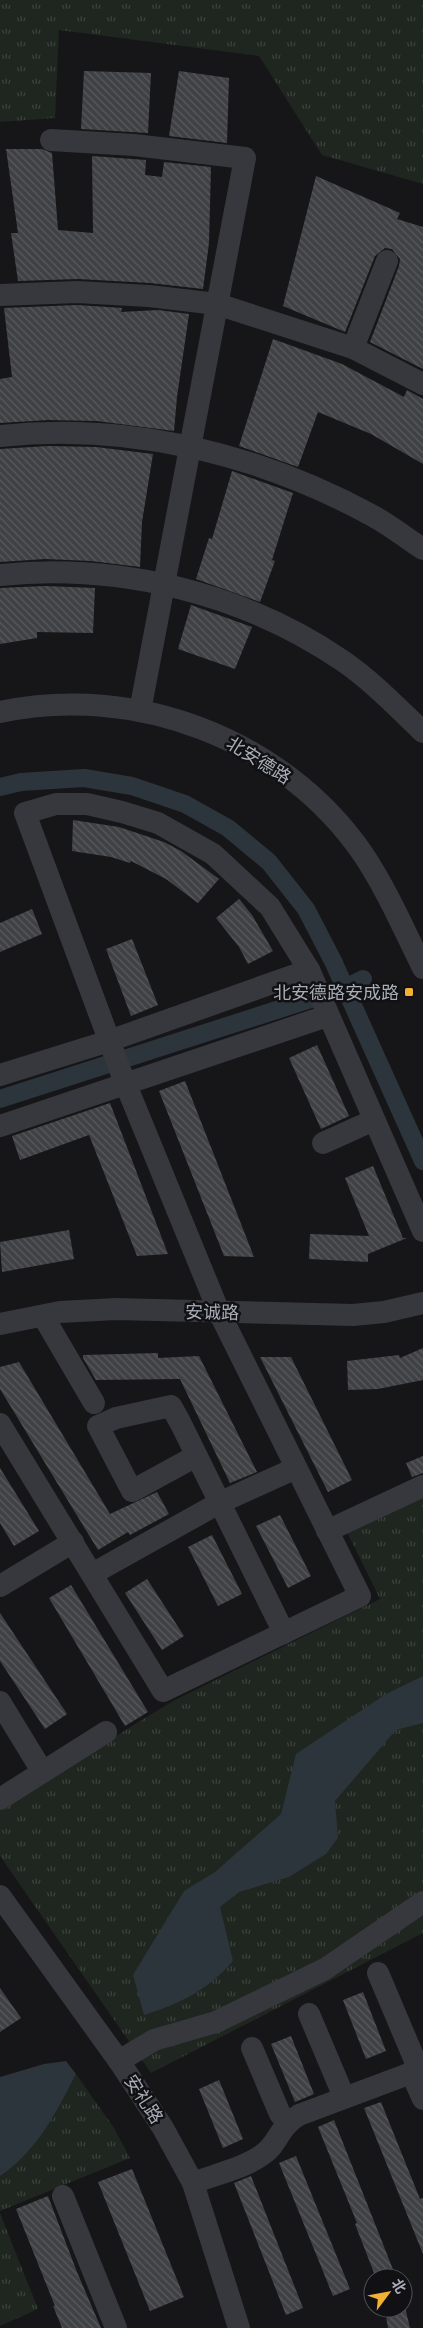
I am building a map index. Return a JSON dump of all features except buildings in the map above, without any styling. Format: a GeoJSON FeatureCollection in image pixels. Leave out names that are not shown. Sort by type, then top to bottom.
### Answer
{"type":"FeatureCollection","features":[{"type":"Feature","properties":{"kind":"street"},"geometry":{"type":"LineString","coordinates":[[51,140],[144,146],[245,158],[140,711]]}},
{"type":"Feature","properties":{"kind":"street"},"geometry":{"type":"LineString","coordinates":[[353,348],[387,261]]}},
{"type":"Feature","properties":{"kind":"street"},"geometry":{"type":"LineString","coordinates":[[0,295],[77,292],[149,296],[217,304],[353,348],[423,384]]}},
{"type":"Feature","properties":{"kind":"street"},"geometry":{"type":"LineString","coordinates":[[0,436],[81,432],[144,438],[190,447],[240,460],[305,483],[373,516],[423,549]]}},
{"type":"Feature","properties":{"kind":"street"},"geometry":{"type":"LineString","coordinates":[[0,575],[38,571],[83,572],[164,584],[245,610],[301,635],[345,662],[423,732]]}},
{"type":"Feature","properties":{"kind":"street","name":"北安德路"},"geometry":{"type":"LineString","coordinates":[[0,712],[55,704],[98,705],[140,711],[178,720],[213,732],[268,762],[302,787],[335,820],[363,854],[388,897],[423,968]]}},
{"type":"Feature","properties":{"kind":"street"},"geometry":{"type":"LineString","coordinates":[[0,1424],[163,1691],[360,1596],[219,1312],[124,1080],[25,814],[56,804],[86,804],[158,823],[213,854],[270,907],[311,976],[423,1231]]}},
{"type":"Feature","properties":{"kind":"street"},"geometry":{"type":"LineString","coordinates":[[0,1075],[111,1044],[311,976]]}},
{"type":"Feature","properties":{"kind":"street"},"geometry":{"type":"LineString","coordinates":[[0,1126],[124,1080],[325,1011]]}},
{"type":"Feature","properties":{"kind":"street"},"geometry":{"type":"LineString","coordinates":[[323,1143],[374,1120]]}},
{"type":"Feature","properties":{"kind":"street","name":"安诚路"},"geometry":{"type":"LineString","coordinates":[[0,1324],[60,1312],[116,1309],[353,1315],[384,1312],[423,1303]]}},
{"type":"Feature","properties":{"kind":"street"},"geometry":{"type":"LineString","coordinates":[[43,1316],[94,1403]]}},
{"type":"Feature","properties":{"kind":"street"},"geometry":{"type":"LineString","coordinates":[[196,1456],[284,1633]]}},
{"type":"Feature","properties":{"kind":"street"},"geometry":{"type":"LineString","coordinates":[[92,1574],[219,1503],[296,1468]]}},
{"type":"Feature","properties":{"kind":"street"},"geometry":{"type":"LineString","coordinates":[[327,1531],[423,1486]]}},
{"type":"Feature","properties":{"kind":"street"},"geometry":{"type":"LineString","coordinates":[[0,1586],[73,1542]]}},
{"type":"Feature","properties":{"kind":"street"},"geometry":{"type":"LineString","coordinates":[[0,1702],[42,1771]]}},
{"type":"Feature","properties":{"kind":"street"},"geometry":{"type":"LineString","coordinates":[[0,1799],[106,1732]]}},
{"type":"Feature","properties":{"kind":"street","name":"安礼路"},"geometry":{"type":"LineString","coordinates":[[0,1896],[119,2061],[163,2128],[193,2183],[236,2327]]}},
{"type":"Feature","properties":{"kind":"street"},"geometry":{"type":"LineString","coordinates":[[119,2061],[154,2040],[216,2022],[317,1973],[366,1942],[423,1902]]}},
{"type":"Feature","properties":{"kind":"street"},"geometry":{"type":"LineString","coordinates":[[378,1973],[418,2071],[423,2099]]}},
{"type":"Feature","properties":{"kind":"street"},"geometry":{"type":"LineString","coordinates":[[309,2014],[344,2097]]}},
{"type":"Feature","properties":{"kind":"street"},"geometry":{"type":"LineString","coordinates":[[252,2048],[280,2114],[287,2122]]}},
{"type":"Feature","properties":{"kind":"street"},"geometry":{"type":"LineString","coordinates":[[193,2183],[264,2155],[287,2122],[344,2097],[418,2071]]}},
{"type":"Feature","properties":{"kind":"street"},"geometry":{"type":"LineString","coordinates":[[63,2196],[116,2328]]}},
{"type":"Feature","properties":{"kind":"green space"},"geometry":{"type":"Polygon","coordinates":[[[0,0],[423,0],[423,184],[322,155],[259,56],[59,30],[55,118],[0,122],[0,0]]]}},
{"type":"Feature","properties":{"kind":"green space"},"geometry":{"type":"Polygon","coordinates":[[[423,1497],[423,1933],[151,2073],[0,1856],[0,1807],[173,1701],[380,1599],[347,1532],[423,1497]]]}},
{"type":"Feature","properties":{"kind":"green space"},"geometry":{"type":"Polygon","coordinates":[[[76,2074],[114,2128],[130,2158],[0,2211],[0,2176],[53,2117],[76,2074]]]}},
{"type":"Feature","properties":{"kind":"green space"},"geometry":{"type":"Polygon","coordinates":[[[0,2213],[38,2309],[0,2326],[0,2213]]]}},
{"type":"Feature","properties":{"kind":"shaded area"},"geometry":{"type":"Polygon","coordinates":[[[423,1676],[423,1723],[396,1730],[335,1801],[338,1838],[326,1854],[289,1877],[239,1892],[220,1907],[233,1961],[213,1980],[193,1995],[144,2015],[133,1975],[184,1891],[215,1872],[281,1814],[296,1754],[386,1694],[423,1676]]]}},
{"type":"Feature","properties":{"kind":"shaded area"},"geometry":{"type":"Polygon","coordinates":[[[66,2061],[76,2074],[53,2117],[25,2155],[0,2176],[0,2077],[44,2064],[66,2061]]]}},
{"type":"Feature","properties":{"kind":"waterway"},"geometry":{"type":"LineString","coordinates":[[0,787],[21,782],[84,778],[132,786],[185,804],[228,828],[269,862],[306,909],[333,961],[423,1161]]}},
{"type":"Feature","properties":{"kind":"waterway"},"geometry":{"type":"LineString","coordinates":[[0,1099],[345,988],[363,979]]}},
{"type":"Feature","properties":{"kind":"place","name":"北安德路安成路"},"geometry":{"type":"Point","coordinates":[409,992]}}]}
